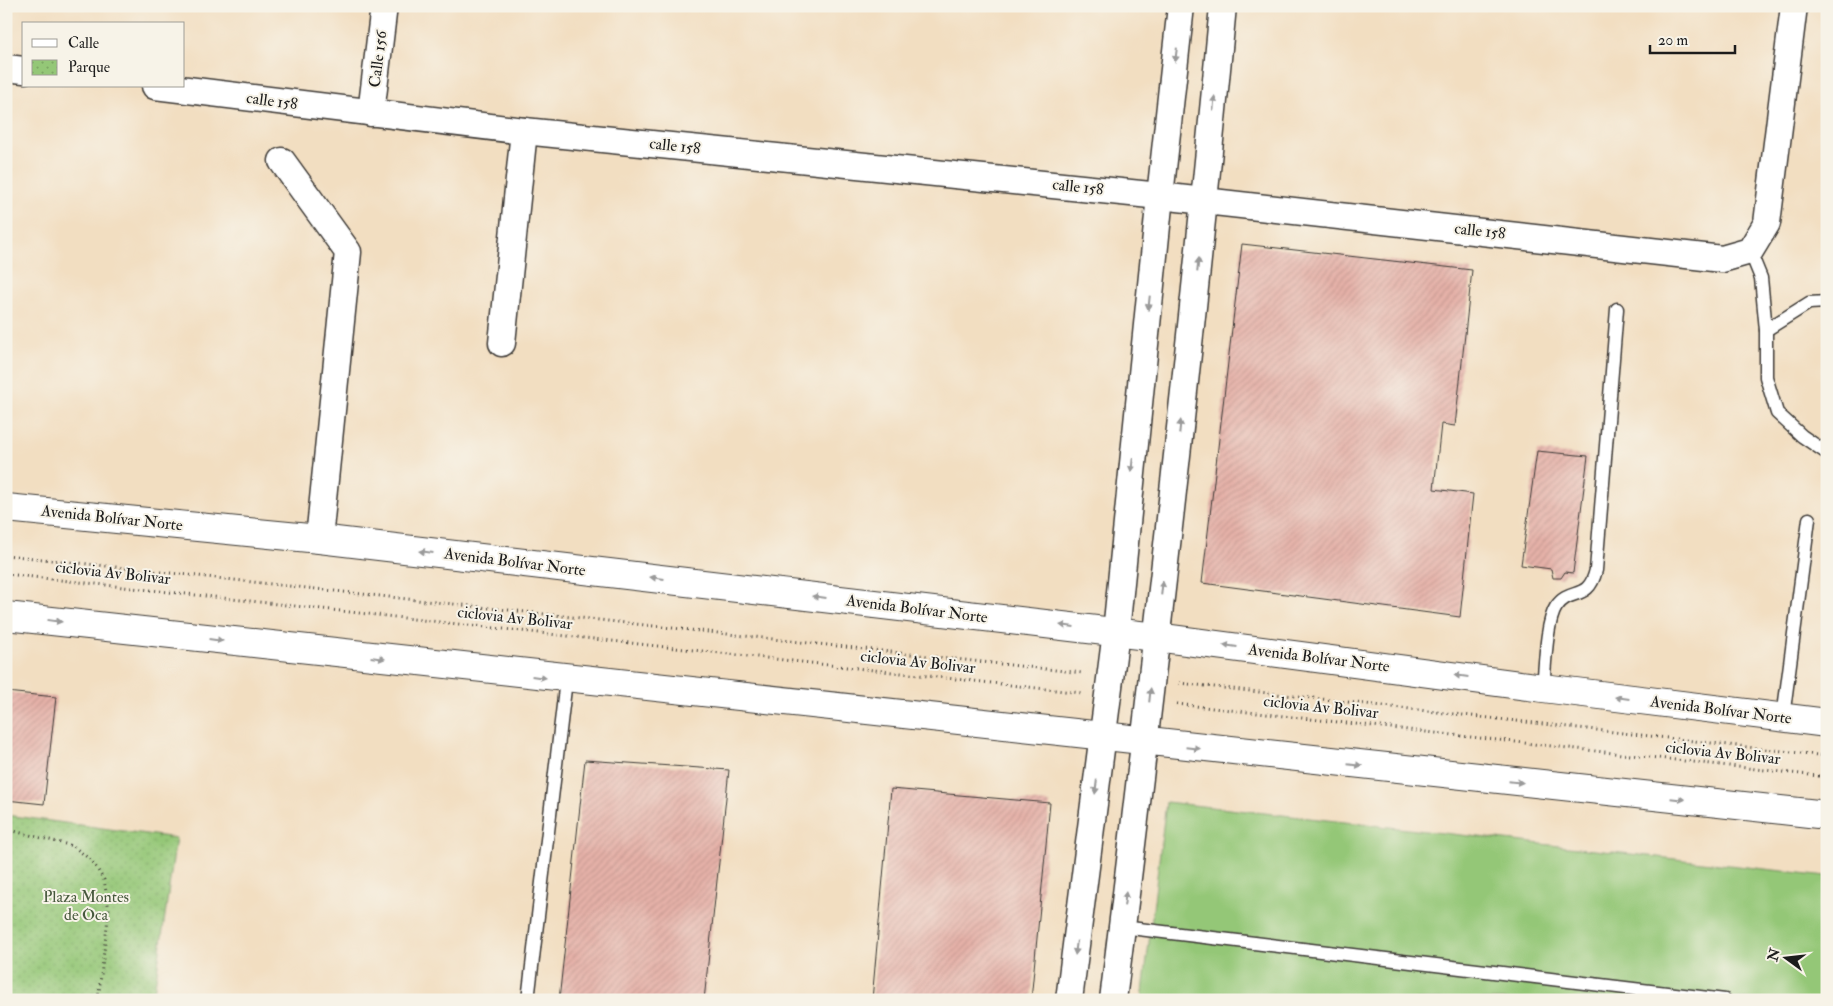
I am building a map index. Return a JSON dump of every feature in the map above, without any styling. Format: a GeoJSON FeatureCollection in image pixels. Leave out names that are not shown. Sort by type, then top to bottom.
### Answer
{"type":"FeatureCollection","features":[{"type":"Feature","properties":{"kind":"main road","name":"Avenida Bolívar Norte"},"geometry":{"type":"LineString","coordinates":[[6,508],[319,539],[1156,636],[1543,688],[1827,723]]}},
{"type":"Feature","properties":{"kind":"main road"},"geometry":{"type":"LineString","coordinates":[[6,616],[566,680],[1827,815]]}},
{"type":"Feature","properties":{"kind":"street","name":"Calle 156"},"geometry":{"type":"LineString","coordinates":[[371,112],[384,6]]}},
{"type":"Feature","properties":{"kind":"street"},"geometry":{"type":"LineString","coordinates":[[1069,1000],[1116,632],[1181,6]]}},
{"type":"Feature","properties":{"kind":"street"},"geometry":{"type":"LineString","coordinates":[[1113,1000],[1145,743],[1205,200],[1223,6]]}},
{"type":"Feature","properties":{"kind":"street"},"geometry":{"type":"LineString","coordinates":[[1750,252],[1767,223],[1794,6]]}},
{"type":"Feature","properties":{"kind":"street"},"geometry":{"type":"LineString","coordinates":[[6,68],[22,70]]}},
{"type":"Feature","properties":{"kind":"street","name":"calle 158"},"geometry":{"type":"LineString","coordinates":[[172,88],[524,131],[1205,200],[1722,258],[1750,252]]}},
{"type":"Feature","properties":{"kind":"street"},"geometry":{"type":"LineString","coordinates":[[502,343],[524,131]]}},
{"type":"Feature","properties":{"kind":"street"},"geometry":{"type":"LineString","coordinates":[[282,161],[348,252],[319,539]]}},
{"type":"Feature","properties":{"kind":"lane"},"geometry":{"type":"LineString","coordinates":[[1750,252],[1760,278],[1766,330],[1766,377],[1777,413],[1802,436],[1827,453]]}},
{"type":"Feature","properties":{"kind":"lane"},"geometry":{"type":"LineString","coordinates":[[1766,330],[1810,303],[1827,302]]}},
{"type":"Feature","properties":{"kind":"lane"},"geometry":{"type":"LineString","coordinates":[[1543,688],[1551,618],[1556,607],[1564,598],[1587,590],[1593,582],[1596,570],[1617,309]]}},
{"type":"Feature","properties":{"kind":"lane"},"geometry":{"type":"LineString","coordinates":[[1783,717],[1809,520]]}},
{"type":"Feature","properties":{"kind":"lane"},"geometry":{"type":"LineString","coordinates":[[528,1000],[566,680]]}},
{"type":"Feature","properties":{"kind":"lane"},"geometry":{"type":"LineString","coordinates":[[1122,927],[1724,1000]]}},
{"type":"Feature","properties":{"kind":"path","name":"ciclovia Av Bolivar"},"geometry":{"type":"LineString","coordinates":[[6,555],[1085,673]]}},
{"type":"Feature","properties":{"kind":"path","name":"ciclovia Av Bolivar"},"geometry":{"type":"LineString","coordinates":[[6,574],[1091,694]]}},
{"type":"Feature","properties":{"kind":"path","name":"ciclovia Av Bolivar"},"geometry":{"type":"LineString","coordinates":[[1174,683],[1827,756]]}},
{"type":"Feature","properties":{"kind":"path","name":"ciclovia Av Bolivar"},"geometry":{"type":"LineString","coordinates":[[1169,703],[1827,777]]}},
{"type":"Feature","properties":{"kind":"path"},"geometry":{"type":"LineString","coordinates":[[6,829],[73,846],[92,861],[104,880],[109,910],[98,1000]]}},
{"type":"Feature","properties":{"kind":"green space"},"geometry":{"type":"Polygon","coordinates":[[[1166,802],[1827,876],[1827,1000],[1142,1000],[1166,802]]]}},
{"type":"Feature","properties":{"kind":"green space","name":"Plaza Montes de Oca"},"geometry":{"type":"Polygon","coordinates":[[[6,815],[176,838],[153,1000],[6,1000],[6,815]]]}},
{"type":"Feature","properties":{"kind":"building"},"geometry":{"type":"Polygon","coordinates":[[[1242,244],[1472,270],[1455,426],[1441,424],[1434,489],[1473,494],[1460,617],[1202,583],[1242,244]]]}},
{"type":"Feature","properties":{"kind":"building"},"geometry":{"type":"Polygon","coordinates":[[[1537,451],[1588,456],[1573,573],[1565,572],[1561,578],[1553,578],[1551,569],[1521,565],[1537,451]]]}},
{"type":"Feature","properties":{"kind":"building"},"geometry":{"type":"Polygon","coordinates":[[[6,692],[56,697],[44,804],[6,800],[6,692]]]}},
{"type":"Feature","properties":{"kind":"building"},"geometry":{"type":"Polygon","coordinates":[[[585,760],[729,770],[704,1000],[559,1000],[585,760]]]}},
{"type":"Feature","properties":{"kind":"building"},"geometry":{"type":"Polygon","coordinates":[[[891,789],[1050,803],[1031,1000],[872,1000],[891,789]]]}}]}
